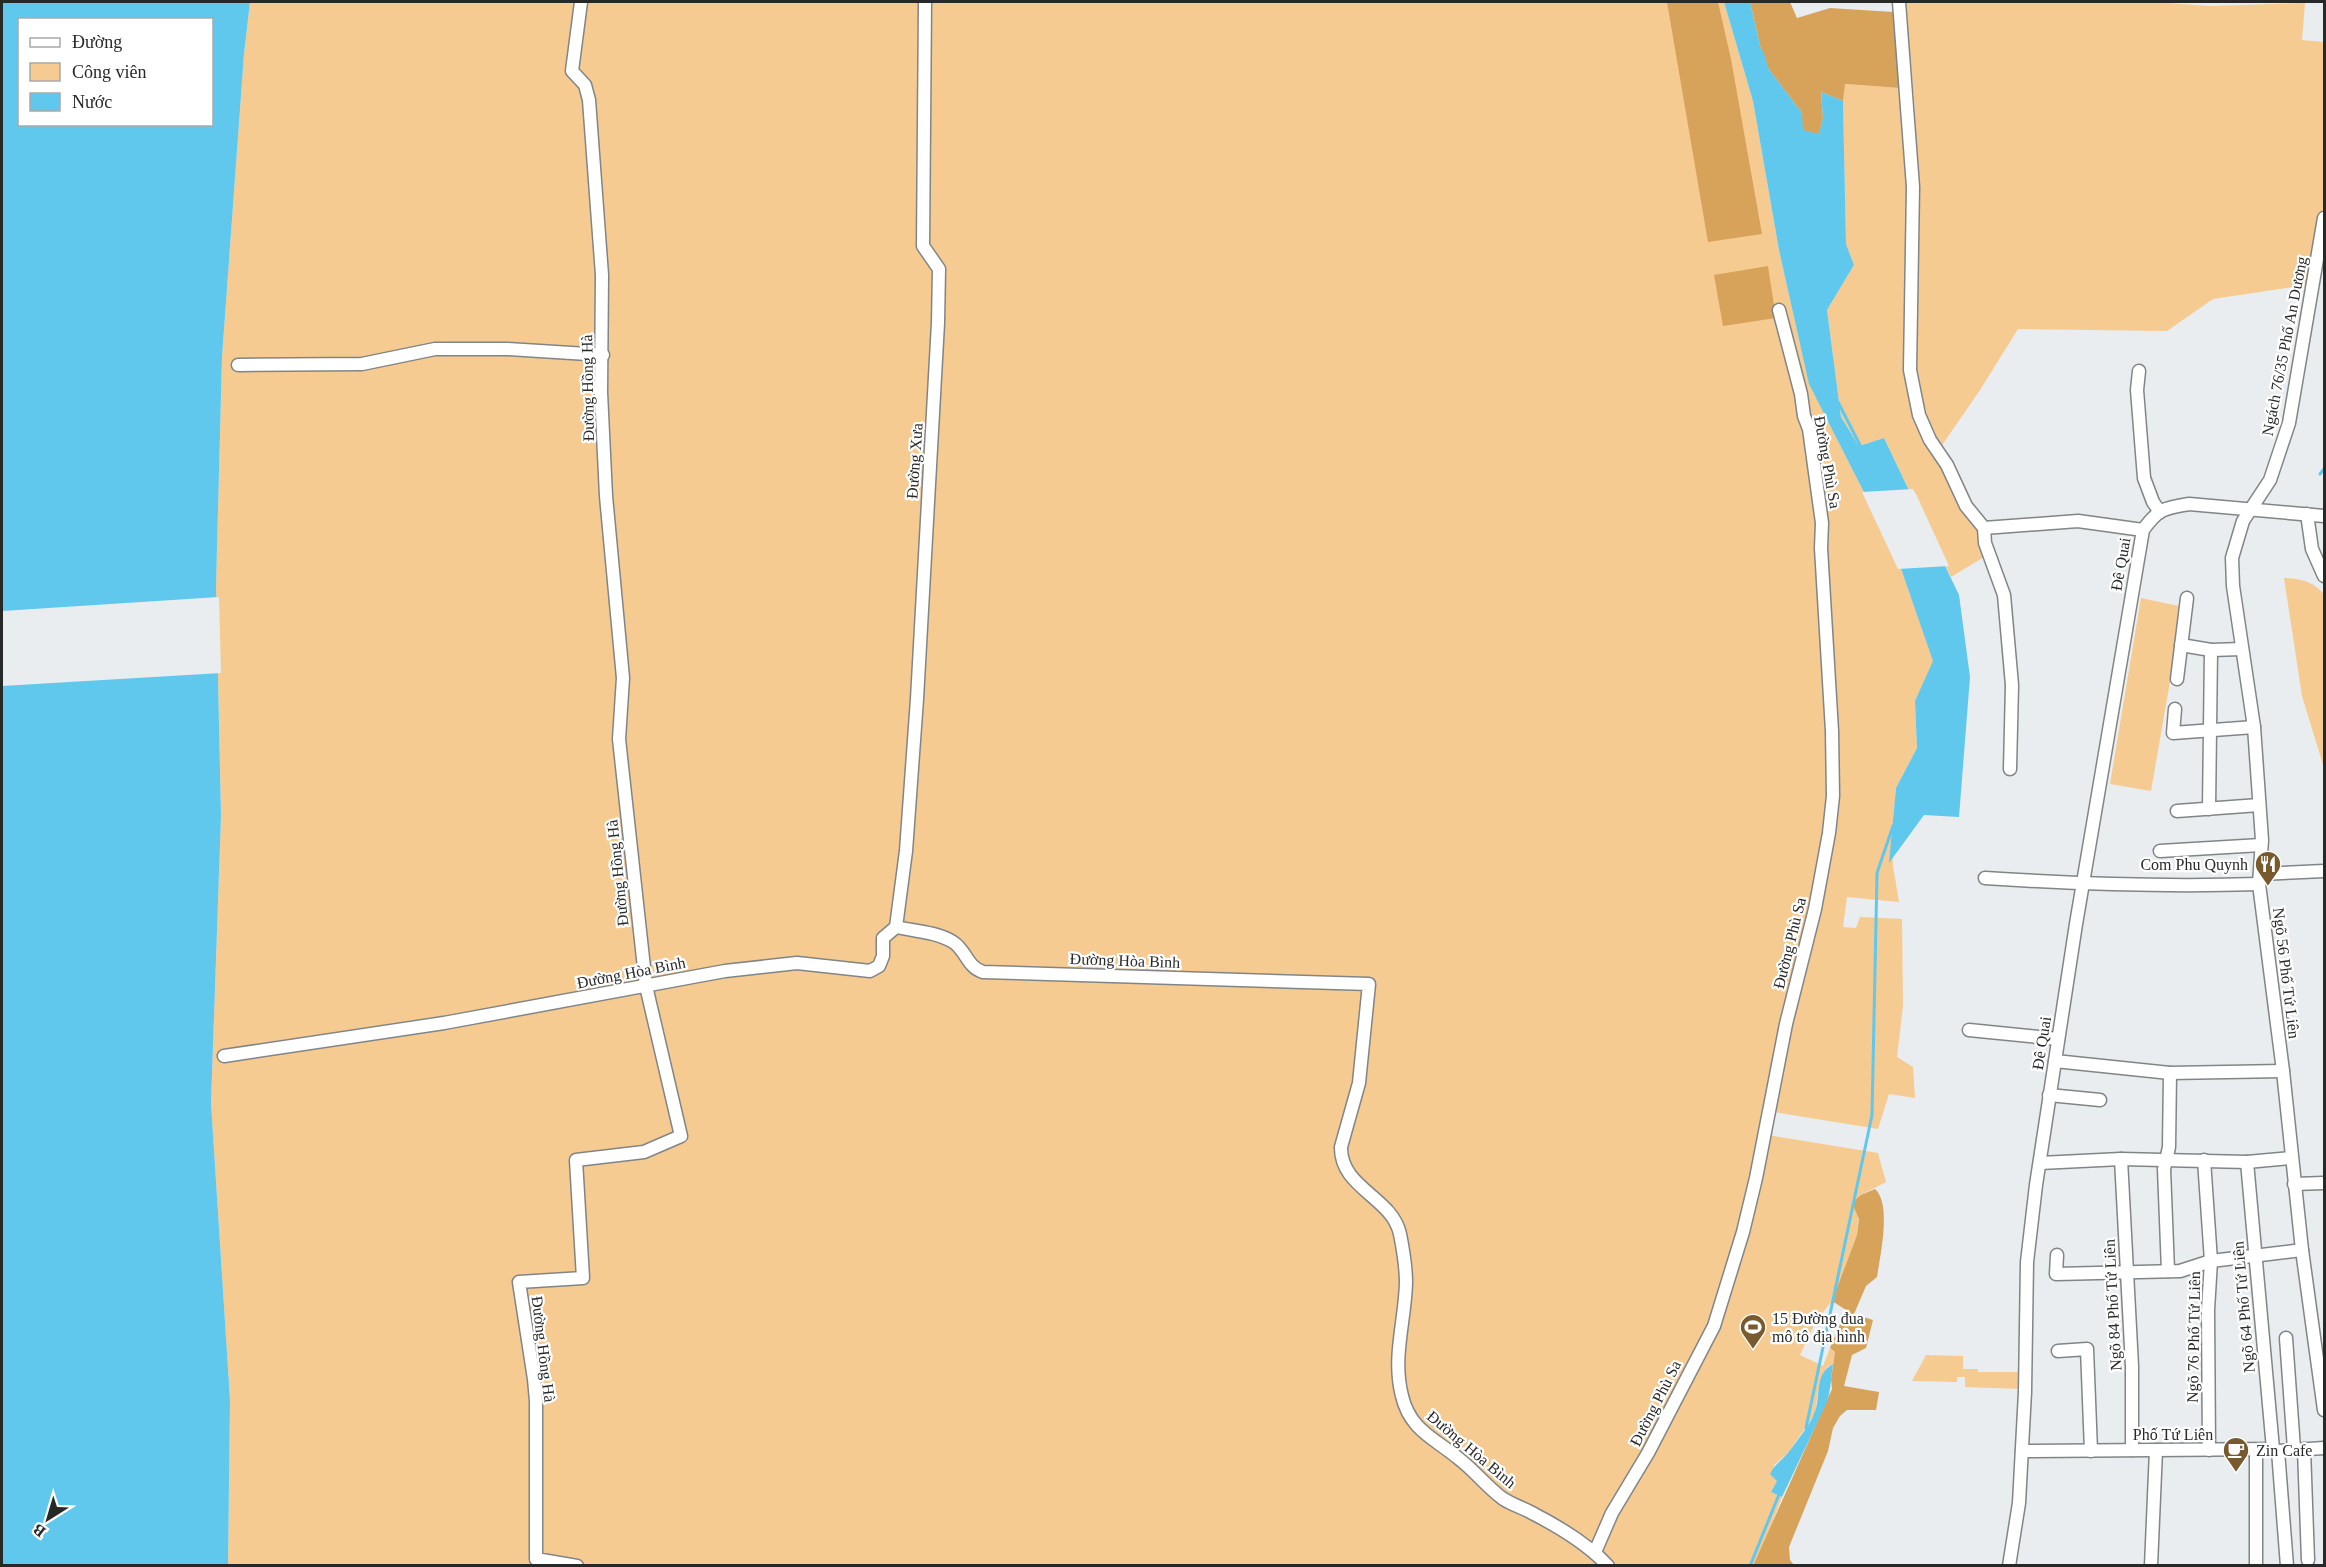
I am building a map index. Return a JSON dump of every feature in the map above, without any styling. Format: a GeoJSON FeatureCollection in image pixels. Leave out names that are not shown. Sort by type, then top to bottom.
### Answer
{"type":"FeatureCollection","features":[{"type":"Feature","properties":{"kind":"street","name":"Đường Hồng Hà"},"geometry":{"type":"LineString","coordinates":[[577,1566],[536,1558],[536,1401],[519,1282],[583,1278],[576,1160],[644,1152],[681,1136],[646,986],[619,739],[624,695],[606,496],[602,392],[602,275],[589,100],[585,85],[572,71],[581,2]]}},
{"type":"Feature","properties":{"kind":"street","name":"Đường Xưa"},"geometry":{"type":"LineString","coordinates":[[896,927],[906,851],[917,699],[939,302],[939,269],[923,246],[925,2]]}},
{"type":"Feature","properties":{"kind":"street"},"geometry":{"type":"LineString","coordinates":[[1899,2],[1913,187],[1910,370],[1919,415],[1930,440],[1947,465],[1966,506],[1984,528],[1985,543],[2004,595],[2012,685],[2010,770]]}},
{"type":"Feature","properties":{"kind":"street","name":"Ngách 76/35 Phố An Dương"},"geometry":{"type":"LineString","coordinates":[[2251,509],[2270,480],[2289,423],[2325,218]]}},
{"type":"Feature","properties":{"kind":"street","name":"Đường Phù Sa"},"geometry":{"type":"LineString","coordinates":[[1595,1551],[1612,1514],[1648,1453],[1714,1326],[1743,1232],[1756,1178],[1778,1058],[1815,909],[1829,833],[1833,796],[1821,548],[1822,523],[1809,429],[1779,310]]}},
{"type":"Feature","properties":{"kind":"street"},"geometry":{"type":"LineString","coordinates":[[238,364],[362,364],[435,349],[507,349],[603,355]]}},
{"type":"Feature","properties":{"kind":"street"},"geometry":{"type":"LineString","coordinates":[[2139,370],[2137,390],[2144,478],[2153,502],[2160,512]]}},
{"type":"Feature","properties":{"kind":"street"},"geometry":{"type":"LineString","coordinates":[[1984,528],[2078,521],[2143,530],[2154,514],[2170,507],[2189,504],[2325,516]]}},
{"type":"Feature","properties":{"kind":"street","name":"Ngõ 56 Phố Tứ Liên"},"geometry":{"type":"LineString","coordinates":[[2251,509],[2243,521],[2232,558],[2233,586],[2254,727],[2261,845],[2259,879],[2302,1250],[2325,1410]]}},
{"type":"Feature","properties":{"kind":"street"},"geometry":{"type":"LineString","coordinates":[[2307,514],[2312,549],[2325,576]]}},
{"type":"Feature","properties":{"kind":"street","name":"Đê Quai"},"geometry":{"type":"LineString","coordinates":[[2009,1566],[2019,1503],[2027,1262],[2036,1185],[2083,884],[2143,530]]}},
{"type":"Feature","properties":{"kind":"street"},"geometry":{"type":"LineString","coordinates":[[2177,679],[2187,598]]}},
{"type":"Feature","properties":{"kind":"street"},"geometry":{"type":"LineString","coordinates":[[2181,645],[2211,650],[2242,649]]}},
{"type":"Feature","properties":{"kind":"street"},"geometry":{"type":"LineString","coordinates":[[2209,809],[2211,650]]}},
{"type":"Feature","properties":{"kind":"street"},"geometry":{"type":"LineString","coordinates":[[2175,710],[2173,733],[2254,727]]}},
{"type":"Feature","properties":{"kind":"street"},"geometry":{"type":"LineString","coordinates":[[2177,810],[2259,805]]}},
{"type":"Feature","properties":{"kind":"street"},"geometry":{"type":"LineString","coordinates":[[2160,851],[2261,845]]}},
{"type":"Feature","properties":{"kind":"street"},"geometry":{"type":"LineString","coordinates":[[1985,878],[2083,884],[2175,886],[2325,871]]}},
{"type":"Feature","properties":{"kind":"street","name":"Đường Hòa Bình"},"geometry":{"type":"LineString","coordinates":[[224,1056],[367,1036],[725,971],[797,963],[870,971],[879,966],[883,956],[884,938],[896,927],[940,936],[953,942],[960,948],[970,965],[983,972],[1369,984],[1359,1083],[1341,1147],[1341,1156],[1358,1184],[1393,1214],[1400,1232],[1406,1282],[1398,1364],[1401,1395],[1407,1412],[1428,1437],[1458,1457],[1502,1498],[1547,1521],[1595,1551],[1608,1566]]}},
{"type":"Feature","properties":{"kind":"street"},"geometry":{"type":"LineString","coordinates":[[1969,1030],[2058,1039]]}},
{"type":"Feature","properties":{"kind":"street"},"geometry":{"type":"LineString","coordinates":[[2055,1061],[2170,1073],[2283,1071]]}},
{"type":"Feature","properties":{"kind":"street"},"geometry":{"type":"LineString","coordinates":[[2168,1271],[2164,1168],[2168,1160],[2170,1073]]}},
{"type":"Feature","properties":{"kind":"street"},"geometry":{"type":"LineString","coordinates":[[2049,1095],[2100,1100]]}},
{"type":"Feature","properties":{"kind":"street"},"geometry":{"type":"LineString","coordinates":[[2040,1163],[2121,1159],[2247,1162],[2291,1158]]}},
{"type":"Feature","properties":{"kind":"street","name":"Ngõ 84 Phố Tứ Liên"},"geometry":{"type":"LineString","coordinates":[[2121,1159],[2132,1366],[2132,1450]]}},
{"type":"Feature","properties":{"kind":"street","name":"Ngõ 76 Phố Tứ Liên"},"geometry":{"type":"LineString","coordinates":[[2204,1160],[2211,1261],[2208,1310],[2209,1450]]}},
{"type":"Feature","properties":{"kind":"street","name":"Ngõ 64 Phố Tứ Liên"},"geometry":{"type":"LineString","coordinates":[[2247,1162],[2287,1566]]}},
{"type":"Feature","properties":{"kind":"street"},"geometry":{"type":"LineString","coordinates":[[2294,1184],[2325,1183]]}},
{"type":"Feature","properties":{"kind":"street"},"geometry":{"type":"LineString","coordinates":[[2057,1255],[2056,1274],[2180,1271],[2211,1261],[2302,1250]]}},
{"type":"Feature","properties":{"kind":"street"},"geometry":{"type":"LineString","coordinates":[[2286,1338],[2299,1449],[2308,1560]]}},
{"type":"Feature","properties":{"kind":"street"},"geometry":{"type":"LineString","coordinates":[[2058,1351],[2087,1349],[2091,1451]]}},
{"type":"Feature","properties":{"kind":"street","name":"Phố Tứ Liên"},"geometry":{"type":"LineString","coordinates":[[2022,1451],[2325,1448]]}},
{"type":"Feature","properties":{"kind":"street"},"geometry":{"type":"LineString","coordinates":[[2151,1566],[2156,1450]]}},
{"type":"Feature","properties":{"kind":"street"},"geometry":{"type":"LineString","coordinates":[[2256,1450],[2256,1566]]}},
{"type":"Feature","properties":{"kind":"green space"},"geometry":{"type":"Polygon","coordinates":[[[250,2],[1724,2],[1753,101],[1779,250],[1809,383],[1897,557],[1934,661],[1915,701],[1917,748],[1896,788],[1892,832],[1893,866],[1899,902],[1847,897],[1843,927],[1856,928],[1860,917],[1902,919],[1903,1006],[1897,1057],[1913,1067],[1915,1098],[1889,1094],[1878,1129],[1774,1112],[1768,1135],[1878,1153],[1886,1182],[1861,1195],[1857,1235],[1832,1301],[1816,1321],[1800,1355],[1823,1366],[1830,1348],[1835,1352],[1833,1364],[1827,1367],[1818,1391],[1815,1414],[1787,1454],[1774,1465],[1777,1481],[1771,1492],[1782,1497],[1760,1555],[1753,1565],[1614,1565],[1603,1555],[1603,1565],[228,1566],[230,1400],[211,1103],[221,816],[216,587],[222,357],[244,54],[250,2]]]}},
{"type":"Feature","properties":{"kind":"green space"},"geometry":{"type":"Polygon","coordinates":[[[1905,2],[2151,2],[2211,6],[2305,3],[2302,40],[2324,42],[2324,221],[2313,284],[2213,299],[2167,331],[2018,329],[1938,451],[1984,528],[1989,554],[1951,577],[1884,438],[1859,446],[1841,417],[1827,310],[1854,265],[1846,244],[1844,84],[1900,88],[1915,110],[1905,2]]]}},
{"type":"Feature","properties":{"kind":"green space"},"geometry":{"type":"Polygon","coordinates":[[[2284,578],[2306,582],[2324,594],[2324,768],[2302,696],[2284,578]]]}},
{"type":"Feature","properties":{"kind":"green space"},"geometry":{"type":"Polygon","coordinates":[[[2141,598],[2183,607],[2151,791],[2110,784],[2141,598]]]}},
{"type":"Feature","properties":{"kind":"green space"},"geometry":{"type":"Polygon","coordinates":[[[1926,1355],[1963,1356],[1963,1369],[1978,1369],[1978,1372],[2021,1372],[2020,1389],[1965,1387],[1965,1377],[1957,1377],[1957,1382],[1912,1381],[1926,1355]]]}},
{"type":"Feature","properties":{"kind":"shaded area"},"geometry":{"type":"Polygon","coordinates":[[[1667,2],[1718,2],[1731,59],[1762,234],[1708,242],[1667,2]]]}},
{"type":"Feature","properties":{"kind":"shaded area"},"geometry":{"type":"Polygon","coordinates":[[[1750,2],[1790,2],[1797,18],[1830,8],[1894,12],[1900,88],[1845,84],[1843,101],[1821,92],[1823,118],[1819,135],[1802,130],[1802,113],[1764,63],[1750,2]]]}},
{"type":"Feature","properties":{"kind":"shaded area"},"geometry":{"type":"Polygon","coordinates":[[[1768,266],[1776,318],[1723,326],[1714,275],[1768,266]]]}},
{"type":"Feature","properties":{"kind":"shaded area"},"geometry":{"type":"Polygon","coordinates":[[[1875,1189],[1880,1196],[1884,1218],[1877,1277],[1866,1286],[1854,1314],[1873,1320],[1866,1348],[1852,1355],[1844,1386],[1879,1392],[1876,1410],[1847,1410],[1840,1416],[1833,1428],[1828,1451],[1789,1547],[1790,1560],[1794,1565],[1753,1566],[1832,1389],[1831,1379],[1835,1352],[1830,1348],[1846,1310],[1832,1301],[1857,1235],[1859,1219],[1852,1203],[1861,1195],[1875,1189]]]}},
{"type":"Feature","properties":{"kind":"water"},"geometry":{"type":"Polygon","coordinates":[[[2,2],[250,2],[244,54],[222,357],[216,587],[221,816],[211,1103],[230,1400],[228,1565],[2,1566],[2,2]]]}},
{"type":"Feature","properties":{"kind":"water"},"geometry":{"type":"Polygon","coordinates":[[[1724,2],[1750,2],[1764,63],[1802,113],[1803,130],[1819,134],[1823,118],[1821,92],[1843,101],[1846,244],[1854,265],[1827,310],[1841,417],[1859,446],[1884,438],[1959,595],[1970,677],[1959,817],[1924,815],[1889,863],[1896,788],[1917,748],[1915,701],[1933,661],[1897,557],[1809,384],[1779,250],[1753,101],[1724,2]]]}},
{"type":"Feature","properties":{"kind":"water"},"geometry":{"type":"Polygon","coordinates":[[[1833,1364],[1827,1402],[1782,1497],[1771,1492],[1777,1481],[1770,1474],[1809,1423],[1816,1407],[1820,1380],[1833,1364]]]}},
{"type":"Feature","properties":{"kind":"pier"},"geometry":{"type":"Polygon","coordinates":[[[1913,489],[1949,566],[1898,569],[1862,492],[1913,489]]]}},
{"type":"Feature","properties":{"kind":"pier"},"geometry":{"type":"Polygon","coordinates":[[[219,597],[221,673],[2,686],[2,611],[219,597]]]}},
{"type":"Feature","properties":{"kind":"waterway"},"geometry":{"type":"LineString","coordinates":[[1762,52],[1767,69]]}},
{"type":"Feature","properties":{"kind":"waterway"},"geometry":{"type":"LineString","coordinates":[[1838,402],[1862,449]]}},
{"type":"Feature","properties":{"kind":"waterway"},"geometry":{"type":"LineString","coordinates":[[2320,474],[2324,469]]}},
{"type":"Feature","properties":{"kind":"waterway"},"geometry":{"type":"LineString","coordinates":[[1806,1428],[1872,1115],[1877,873],[1893,826]]}},
{"type":"Feature","properties":{"kind":"waterway"},"geometry":{"type":"LineString","coordinates":[[1750,1566],[1780,1492]]}},
{"type":"Feature","properties":{"kind":"place","name":"Com Phu Quynh"},"geometry":{"type":"Point","coordinates":[2268,887]}},
{"type":"Feature","properties":{"kind":"place","name":"15 Đường đua mô tô địa hình"},"geometry":{"type":"Point","coordinates":[1753,1350]}},
{"type":"Feature","properties":{"kind":"place","name":"Zin Cafe"},"geometry":{"type":"Point","coordinates":[2236,1473]}}]}
